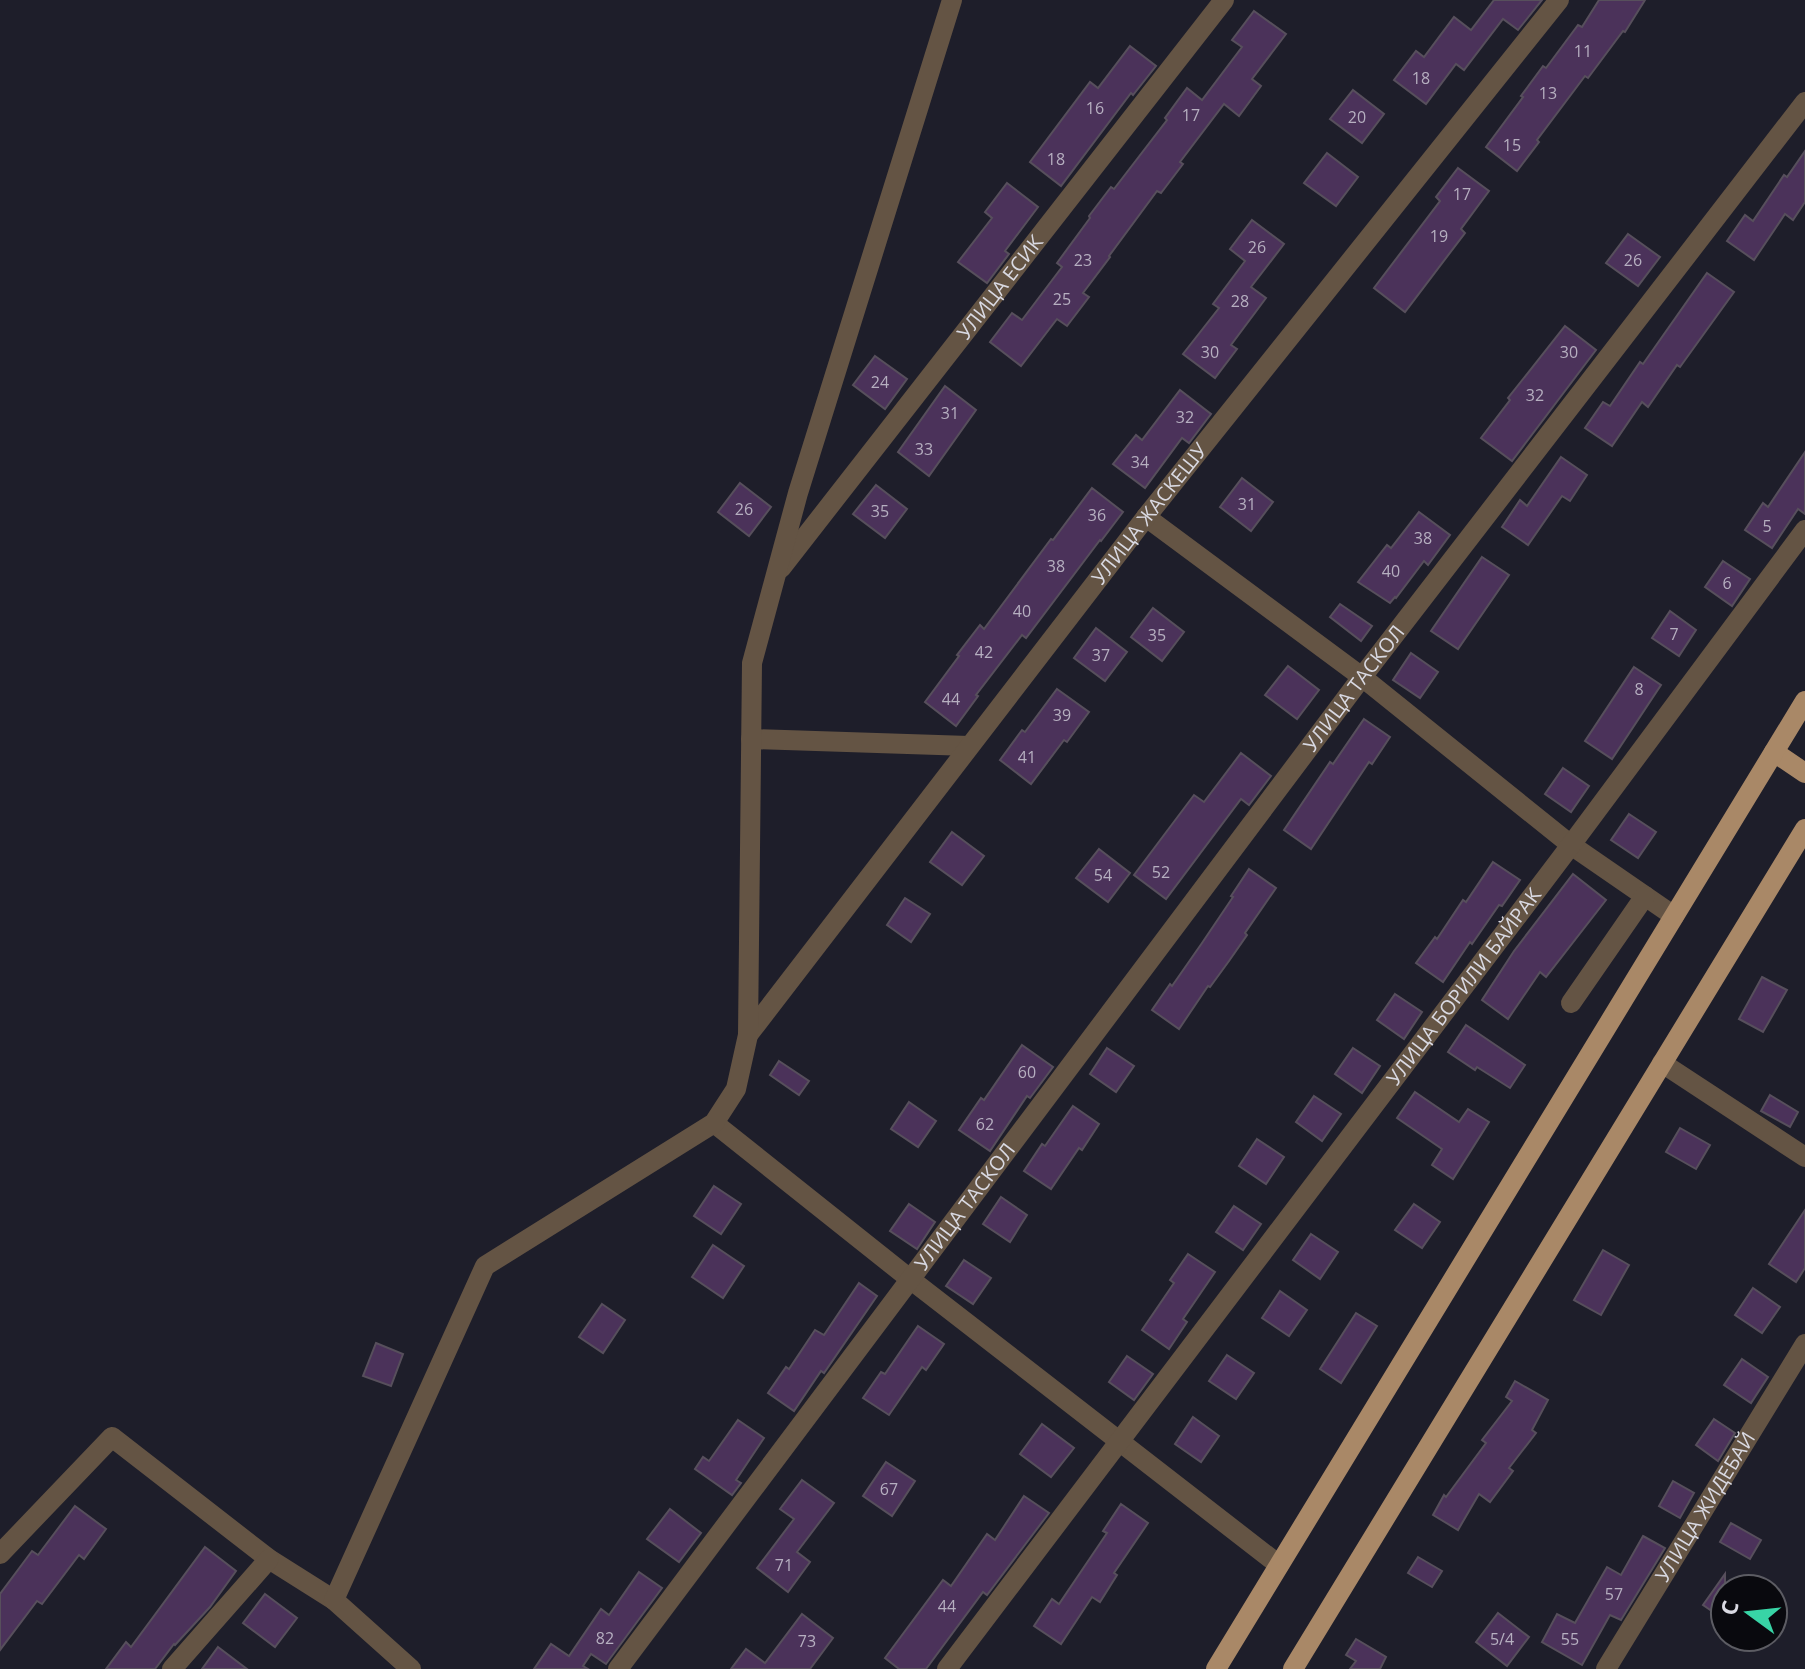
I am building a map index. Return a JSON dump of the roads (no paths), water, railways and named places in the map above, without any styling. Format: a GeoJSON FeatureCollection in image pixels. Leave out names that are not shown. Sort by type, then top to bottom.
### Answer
{"type":"FeatureCollection","features":[{"type":"Feature","properties":{"kind":"main road"},"geometry":{"type":"LineString","coordinates":[[1216,1669],[1805,701]]}},
{"type":"Feature","properties":{"kind":"main road"},"geometry":{"type":"LineString","coordinates":[[1774,752],[1805,773]]}},
{"type":"Feature","properties":{"kind":"main road"},"geometry":{"type":"LineString","coordinates":[[1293,1669],[1805,829]]}},
{"type":"Feature","properties":{"kind":"street"},"geometry":{"type":"LineString","coordinates":[[334,1600],[485,1266],[714,1123],[736,1089],[748,1035],[752,663],[798,493],[952,0]]}},
{"type":"Feature","properties":{"kind":"street","name":"УЛИЦА ЕСИК"},"geometry":{"type":"LineString","coordinates":[[776,574],[1224,0]]}},
{"type":"Feature","properties":{"kind":"street","name":"УЛИЦА ЖАСКЕШУ"},"geometry":{"type":"LineString","coordinates":[[748,1035],[1146,517],[1559,0]]}},
{"type":"Feature","properties":{"kind":"street","name":"УЛИЦА ТАСКОЛ"},"geometry":{"type":"LineString","coordinates":[[618,1669],[1362,677],[1805,102]]}},
{"type":"Feature","properties":{"kind":"street"},"geometry":{"type":"LineString","coordinates":[[1146,517],[1362,677],[1571,845],[1674,916]]}},
{"type":"Feature","properties":{"kind":"street","name":"УЛИЦА БОРИЛИ БАЙРАК"},"geometry":{"type":"LineString","coordinates":[[947,1669],[1571,845],[1805,530]]}},
{"type":"Feature","properties":{"kind":"street"},"geometry":{"type":"LineString","coordinates":[[751,739],[969,746]]}},
{"type":"Feature","properties":{"kind":"street"},"geometry":{"type":"LineString","coordinates":[[1571,1003],[1645,896]]}},
{"type":"Feature","properties":{"kind":"street"},"geometry":{"type":"LineString","coordinates":[[1662,1063],[1805,1157]]}},
{"type":"Feature","properties":{"kind":"street"},"geometry":{"type":"LineString","coordinates":[[714,1123],[1279,1565]]}},
{"type":"Feature","properties":{"kind":"street","name":"УЛИЦА ЖИДЕБАЙ"},"geometry":{"type":"LineString","coordinates":[[1606,1669],[1805,1344]]}},
{"type":"Feature","properties":{"kind":"street"},"geometry":{"type":"LineString","coordinates":[[0,1554],[112,1437],[269,1559],[334,1600],[411,1669]]}},
{"type":"Feature","properties":{"kind":"street"},"geometry":{"type":"LineString","coordinates":[[172,1669],[269,1559]]}}]}
